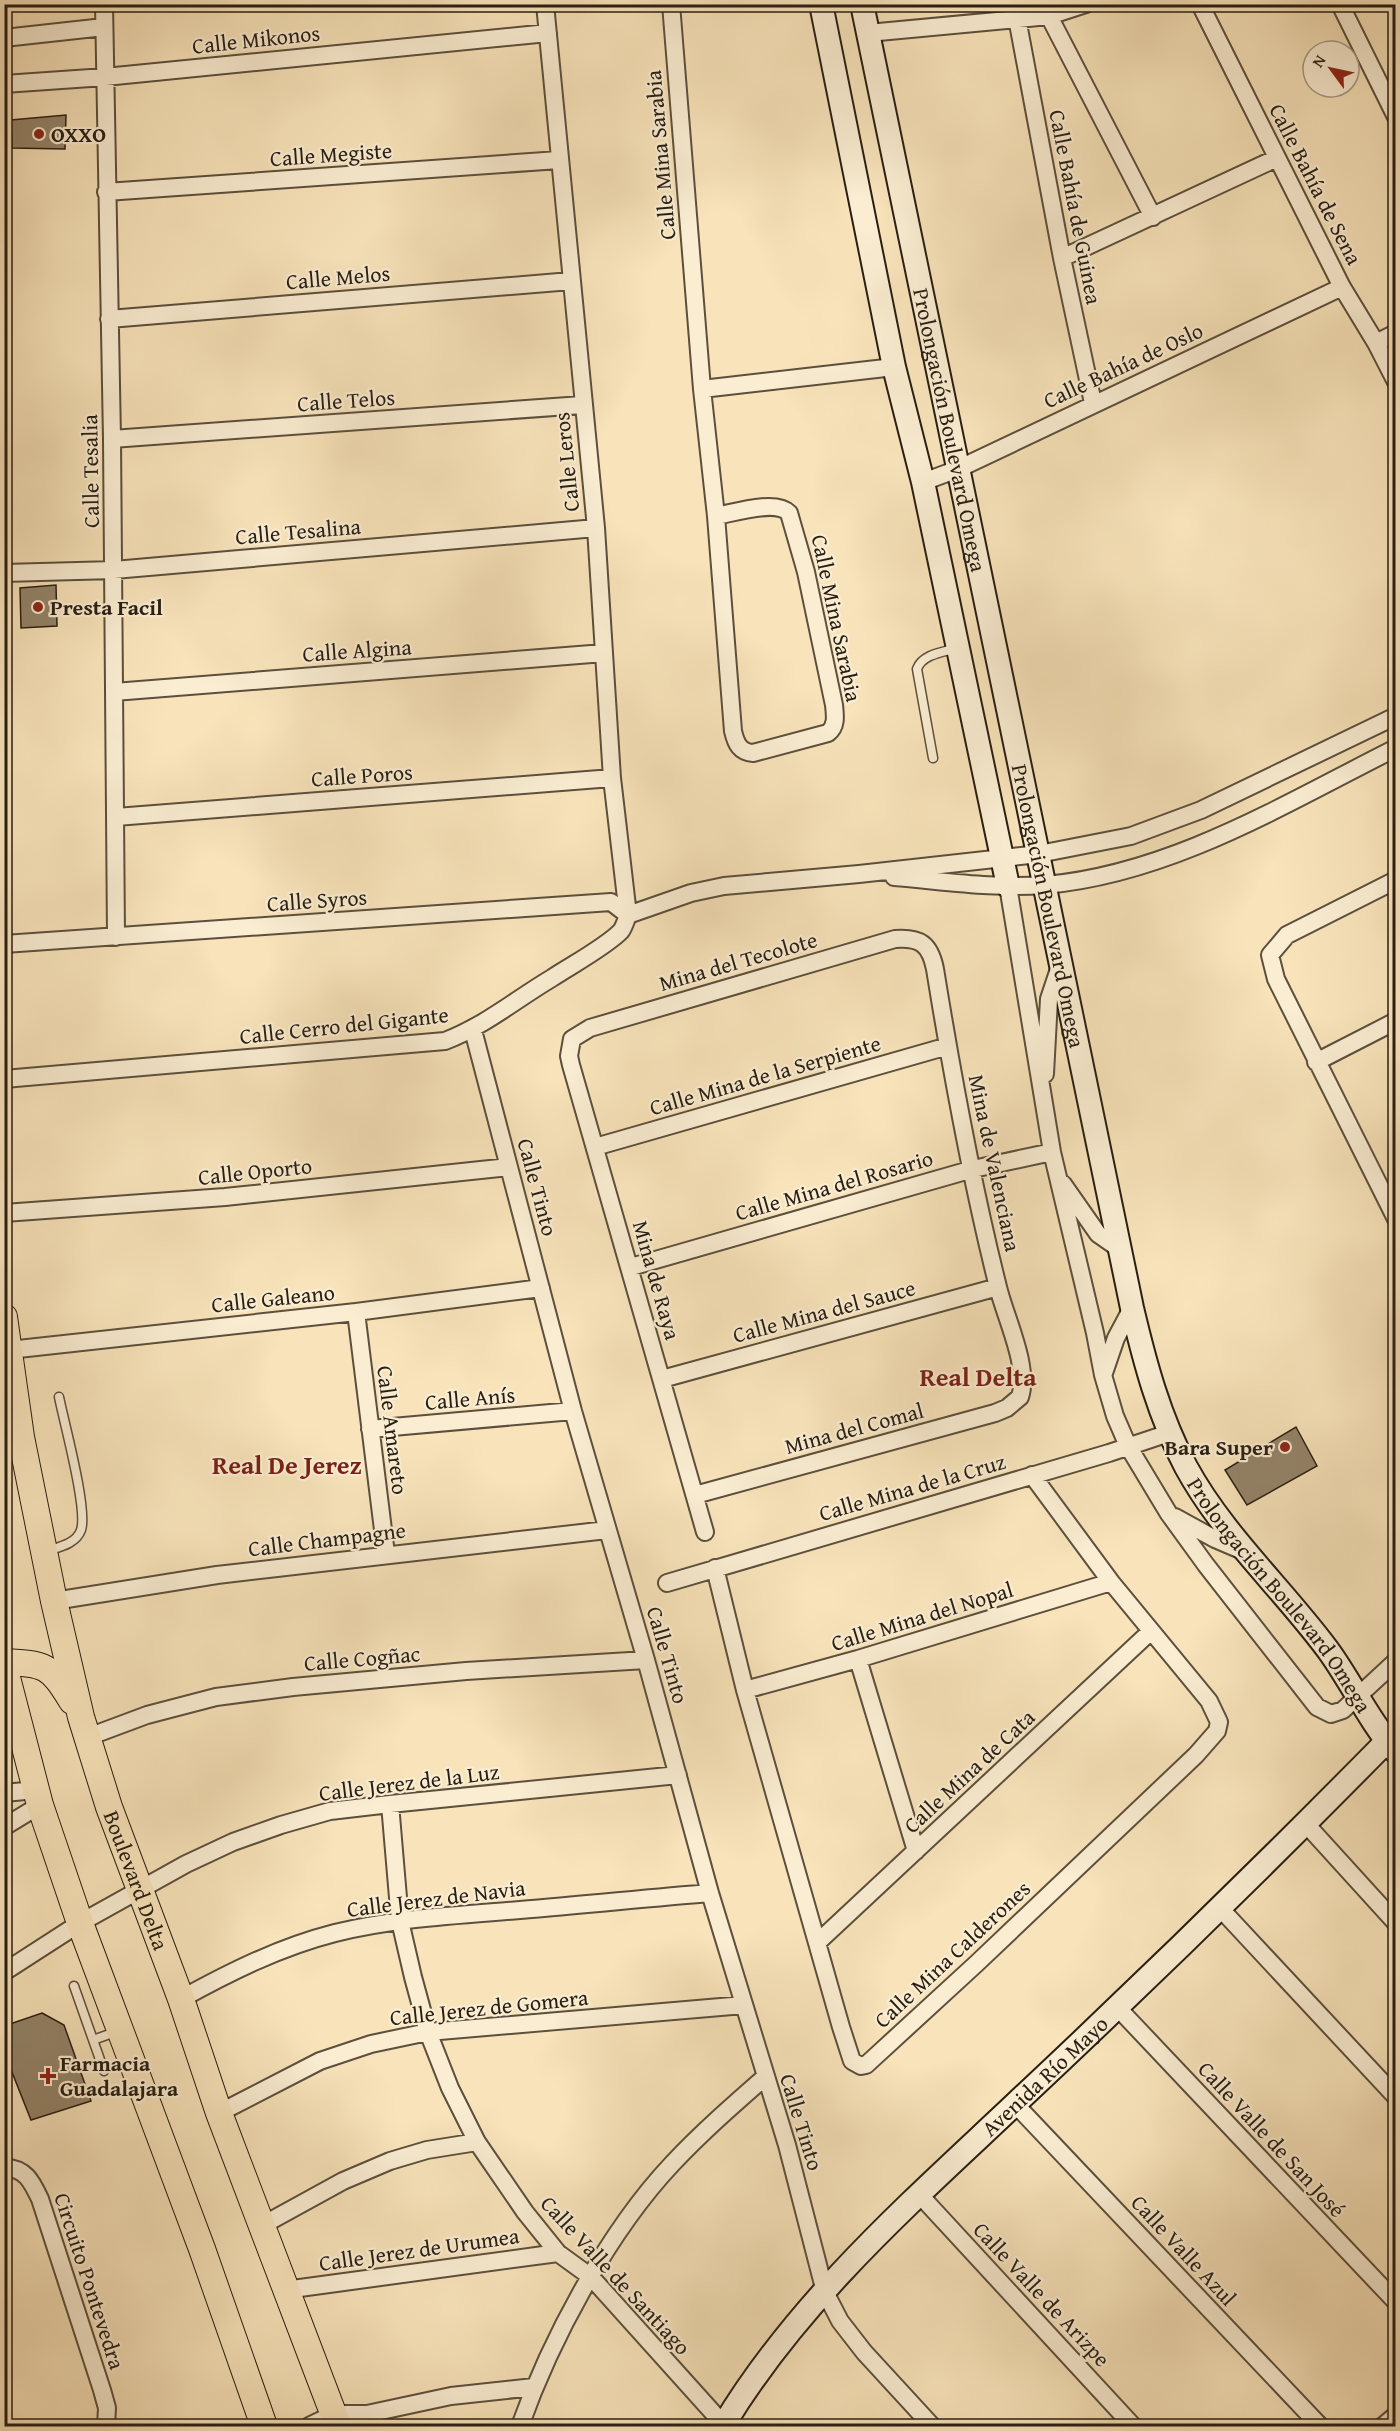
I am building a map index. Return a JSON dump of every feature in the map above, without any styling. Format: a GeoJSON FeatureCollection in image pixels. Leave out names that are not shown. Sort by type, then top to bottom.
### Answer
{"type":"FeatureCollection","features":[{"type":"Feature","properties":{"kind":"main road","name":"Boulevard Delta"},"geometry":{"type":"LineString","coordinates":[[4,1317],[21,1437],[54,1601],[85,1727],[109,1807],[181,1999],[219,2113],[336,2420]]}},
{"type":"Feature","properties":{"kind":"main road"},"geometry":{"type":"LineString","coordinates":[[85,1727],[56,1677],[47,1668],[36,1664],[4,1664],[38,1798],[80,1923],[202,2248],[264,2427]]}},
{"type":"Feature","properties":{"kind":"street","name":"Calle Tesalia"},"geometry":{"type":"LineString","coordinates":[[104,4],[114,570],[116,937]]}},
{"type":"Feature","properties":{"kind":"street","name":"Calle Leros"},"geometry":{"type":"LineString","coordinates":[[545,4],[582,405],[596,528],[612,778],[628,915]]}},
{"type":"Feature","properties":{"kind":"street","name":"Calle Mina Sarabia"},"geometry":{"type":"LineString","coordinates":[[671,4],[702,389],[716,516],[734,731],[742,751],[753,753],[828,733],[833,729],[834,705],[806,572],[789,513],[784,508],[771,506],[716,516]]}},
{"type":"Feature","properties":{"kind":"street","name":"Prolongación Boulevard Omega"},"geometry":{"type":"LineString","coordinates":[[821,4],[894,367],[923,482],[1008,886],[1052,1152],[1103,1375],[1115,1416],[1128,1446],[1169,1514],[1311,1700],[1324,1712],[1331,1714],[1351,1703]]}},
{"type":"Feature","properties":{"kind":"street","name":"Prolongación Boulevard Omega"},"geometry":{"type":"LineString","coordinates":[[862,4],[1039,854],[1060,966],[1149,1381],[1169,1433],[1187,1469],[1212,1507],[1246,1552],[1326,1648],[1351,1703],[1392,1741]]}},
{"type":"Feature","properties":{"kind":"street"},"geometry":{"type":"LineString","coordinates":[[868,33],[1049,16],[1086,4]]}},
{"type":"Feature","properties":{"kind":"street","name":"Calle Bahía de Sena"},"geometry":{"type":"LineString","coordinates":[[1200,4],[1342,287],[1376,343],[1395,382]]}},
{"type":"Feature","properties":{"kind":"street"},"geometry":{"type":"LineString","coordinates":[[1340,4],[1395,117]]}},
{"type":"Feature","properties":{"kind":"street"},"geometry":{"type":"LineString","coordinates":[[1049,16],[1153,217]]}},
{"type":"Feature","properties":{"kind":"street","name":"Calle Bahía de Guinea"},"geometry":{"type":"LineString","coordinates":[[1017,18],[1062,258],[1093,403]]}},
{"type":"Feature","properties":{"kind":"street"},"geometry":{"type":"LineString","coordinates":[[4,38],[104,27]]}},
{"type":"Feature","properties":{"kind":"street","name":"Calle Mikonos"},"geometry":{"type":"LineString","coordinates":[[4,84],[105,77],[548,33]]}},
{"type":"Feature","properties":{"kind":"street"},"geometry":{"type":"LineString","coordinates":[[1062,258],[1277,158]]}},
{"type":"Feature","properties":{"kind":"street","name":"Calle Megiste"},"geometry":{"type":"LineString","coordinates":[[106,192],[559,160]]}},
{"type":"Feature","properties":{"kind":"street","name":"Calle Melos"},"geometry":{"type":"LineString","coordinates":[[109,319],[571,280]]}},
{"type":"Feature","properties":{"kind":"street","name":"Calle Bahía de Oslo"},"geometry":{"type":"LineString","coordinates":[[923,482],[958,469],[1093,403],[1342,287]]}},
{"type":"Feature","properties":{"kind":"street"},"geometry":{"type":"LineString","coordinates":[[1376,343],[1395,333]]}},
{"type":"Feature","properties":{"kind":"street"},"geometry":{"type":"LineString","coordinates":[[702,389],[894,367]]}},
{"type":"Feature","properties":{"kind":"street","name":"Calle Telos"},"geometry":{"type":"LineString","coordinates":[[112,439],[582,405]]}},
{"type":"Feature","properties":{"kind":"street","name":"Calle Tesalina"},"geometry":{"type":"LineString","coordinates":[[4,573],[114,570],[596,528]]}},
{"type":"Feature","properties":{"kind":"street","name":"Calle Algina"},"geometry":{"type":"LineString","coordinates":[[114,692],[604,653]]}},
{"type":"Feature","properties":{"kind":"street"},"geometry":{"type":"LineString","coordinates":[[628,915],[691,893],[724,886],[1039,854],[1103,843],[1162,826],[1201,810],[1395,716]]}},
{"type":"Feature","properties":{"kind":"street"},"geometry":{"type":"LineString","coordinates":[[859,874],[1008,886],[1044,885],[1113,873],[1170,856],[1263,814],[1395,748]]}},
{"type":"Feature","properties":{"kind":"street","name":"Calle Poros"},"geometry":{"type":"LineString","coordinates":[[116,817],[612,778]]}},
{"type":"Feature","properties":{"kind":"street"},"geometry":{"type":"LineString","coordinates":[[1395,880],[1287,934],[1270,955],[1276,980],[1395,1219]]}},
{"type":"Feature","properties":{"kind":"street","name":"Calle Syros"},"geometry":{"type":"LineString","coordinates":[[4,944],[611,902],[628,915]]}},
{"type":"Feature","properties":{"kind":"street","name":"Calle Cerro del Gigante"},"geometry":{"type":"LineString","coordinates":[[4,1079],[446,1041],[473,1030],[502,1013],[530,991],[591,953],[622,931],[628,915]]}},
{"type":"Feature","properties":{"kind":"street","name":"Mina del Tecolote"},"geometry":{"type":"LineString","coordinates":[[572,1039],[590,1028],[895,939],[920,940]]}},
{"type":"Feature","properties":{"kind":"street","name":"Mina de Valenciana"},"geometry":{"type":"LineString","coordinates":[[920,940],[933,957],[948,1046],[998,1287],[1023,1377],[1020,1397]]}},
{"type":"Feature","properties":{"kind":"street"},"geometry":{"type":"LineString","coordinates":[[1042,1095],[1049,999],[1060,966]]}},
{"type":"Feature","properties":{"kind":"street"},"geometry":{"type":"LineString","coordinates":[[1316,1062],[1395,1021]]}},
{"type":"Feature","properties":{"kind":"street","name":"Calle Tinto"},"geometry":{"type":"LineString","coordinates":[[473,1030],[573,1411],[711,1893],[787,2145],[825,2292],[840,2321],[864,2352],[932,2427]]}},
{"type":"Feature","properties":{"kind":"street","name":"Mina de Raya"},"geometry":{"type":"LineString","coordinates":[[572,1039],[569,1056],[705,1532]]}},
{"type":"Feature","properties":{"kind":"street","name":"Calle Mina de la Serpiente"},"geometry":{"type":"LineString","coordinates":[[595,1147],[948,1046]]}},
{"type":"Feature","properties":{"kind":"street","name":"Calle Mina del Rosario"},"geometry":{"type":"LineString","coordinates":[[631,1267],[973,1169],[1052,1152]]}},
{"type":"Feature","properties":{"kind":"street","name":"Calle Oporto"},"geometry":{"type":"LineString","coordinates":[[4,1213],[225,1197],[509,1167]]}},
{"type":"Feature","properties":{"kind":"street"},"geometry":{"type":"LineString","coordinates":[[1057,1174],[1094,1228],[1107,1241],[1121,1250]]}},
{"type":"Feature","properties":{"kind":"street","name":"Calle Galeano"},"geometry":{"type":"LineString","coordinates":[[9,1350],[356,1312],[541,1287]]}},
{"type":"Feature","properties":{"kind":"street","name":"Calle Mina del Sauce"},"geometry":{"type":"LineString","coordinates":[[662,1378],[998,1287]]}},
{"type":"Feature","properties":{"kind":"street"},"geometry":{"type":"LineString","coordinates":[[1103,1375],[1116,1338],[1132,1308]]}},
{"type":"Feature","properties":{"kind":"street","name":"Calle Amareto"},"geometry":{"type":"LineString","coordinates":[[356,1312],[386,1554]]}},
{"type":"Feature","properties":{"kind":"street","name":"Mina del Comal"},"geometry":{"type":"LineString","coordinates":[[695,1494],[995,1413],[1007,1408],[1020,1397]]}},
{"type":"Feature","properties":{"kind":"street","name":"Calle Anís"},"geometry":{"type":"LineString","coordinates":[[370,1429],[573,1411]]}},
{"type":"Feature","properties":{"kind":"street","name":"Calle Mina de la Cruz"},"geometry":{"type":"LineString","coordinates":[[667,1583],[1169,1433]]}},
{"type":"Feature","properties":{"kind":"street","name":"Calle Mina Calderones"},"geometry":{"type":"LineString","coordinates":[[715,1568],[745,1690],[852,2061],[861,2066],[866,2065],[1170,1779],[1217,1731],[1219,1722],[1209,1701],[1150,1632],[1032,1475]]}},
{"type":"Feature","properties":{"kind":"street"},"geometry":{"type":"LineString","coordinates":[[1169,1514],[1207,1535],[1246,1552]]}},
{"type":"Feature","properties":{"kind":"street","name":"Calle Champagne"},"geometry":{"type":"LineString","coordinates":[[54,1601],[207,1576],[607,1530]]}},
{"type":"Feature","properties":{"kind":"street","name":"Calle Mina del Nopal"},"geometry":{"type":"LineString","coordinates":[[745,1690],[858,1659],[1111,1582]]}},
{"type":"Feature","properties":{"kind":"street","name":"Calle Mina de Cata"},"geometry":{"type":"LineString","coordinates":[[817,1943],[1150,1632]]}},
{"type":"Feature","properties":{"kind":"street"},"geometry":{"type":"LineString","coordinates":[[858,1659],[916,1851]]}},
{"type":"Feature","properties":{"kind":"street","name":"Calle Cogñac"},"geometry":{"type":"LineString","coordinates":[[85,1727],[147,1715],[216,1697],[260,1691],[466,1671],[646,1660]]}},
{"type":"Feature","properties":{"kind":"street"},"geometry":{"type":"LineString","coordinates":[[1351,1703],[1395,1661]]}},
{"type":"Feature","properties":{"kind":"street","name":"Avenida Río Mayo"},"geometry":{"type":"LineString","coordinates":[[724,2426],[782,2339],[918,2193],[1117,2007],[1392,1741]]}},
{"type":"Feature","properties":{"kind":"street","name":"Calle Jerez de la Luz"},"geometry":{"type":"LineString","coordinates":[[4,1972],[80,1923],[186,1864],[233,1842],[280,1825],[330,1811],[678,1775]]}},
{"type":"Feature","properties":{"kind":"street"},"geometry":{"type":"LineString","coordinates":[[4,1793],[38,1798]]}},
{"type":"Feature","properties":{"kind":"street"},"geometry":{"type":"LineString","coordinates":[[4,1827],[38,1798]]}},
{"type":"Feature","properties":{"kind":"street","name":"Calle Valle de Santiago"},"geometry":{"type":"LineString","coordinates":[[390,1804],[400,1922],[428,2032],[450,2088],[477,2142],[525,2212],[558,2253],[591,2277],[724,2426]]}},
{"type":"Feature","properties":{"kind":"street"},"geometry":{"type":"LineString","coordinates":[[1306,1824],[1395,1923]]}},
{"type":"Feature","properties":{"kind":"street","name":"Calle Jerez de Navia"},"geometry":{"type":"LineString","coordinates":[[181,1999],[224,1975],[283,1949],[336,1933],[400,1922],[711,1893]]}},
{"type":"Feature","properties":{"kind":"street"},"geometry":{"type":"LineString","coordinates":[[1219,1907],[1395,2097]]}},
{"type":"Feature","properties":{"kind":"street","name":"Calle Jerez de Gomera"},"geometry":{"type":"LineString","coordinates":[[219,2113],[320,2061],[371,2044],[428,2032],[744,2005]]}},
{"type":"Feature","properties":{"kind":"street","name":"Calle Valle de San José"},"geometry":{"type":"LineString","coordinates":[[1117,2007],[1395,2302]]}},
{"type":"Feature","properties":{"kind":"street"},"geometry":{"type":"LineString","coordinates":[[520,2427],[534,2387],[591,2277],[629,2218],[671,2166],[765,2077]]}},
{"type":"Feature","properties":{"kind":"street","name":"Calle Valle Azul"},"geometry":{"type":"LineString","coordinates":[[1015,2104],[1320,2427]]}},
{"type":"Feature","properties":{"kind":"street"},"geometry":{"type":"LineString","coordinates":[[261,2226],[343,2181],[390,2161],[427,2150],[477,2142]]}},
{"type":"Feature","properties":{"kind":"street","name":"Circuito Pontevedra"},"geometry":{"type":"LineString","coordinates":[[4,2168],[16,2168],[26,2175],[40,2199],[102,2390],[107,2408],[106,2427]]}},
{"type":"Feature","properties":{"kind":"street","name":"Calle Valle de Arizpe"},"geometry":{"type":"LineString","coordinates":[[918,2193],[1133,2427]]}},
{"type":"Feature","properties":{"kind":"street","name":"Calle Jerez de Urumea"},"geometry":{"type":"LineString","coordinates":[[285,2290],[558,2253]]}},
{"type":"Feature","properties":{"kind":"street"},"geometry":{"type":"LineString","coordinates":[[309,2427],[336,2420],[362,2420],[450,2396],[534,2387]]}},
{"type":"Feature","properties":{"kind":"street"},"geometry":{"type":"LineString","coordinates":[[1383,2427],[1395,2415]]}},
{"type":"Feature","properties":{"kind":"lane"},"geometry":{"type":"LineString","coordinates":[[933,759],[917,669],[919,664],[927,658],[957,648]]}},
{"type":"Feature","properties":{"kind":"lane"},"geometry":{"type":"LineString","coordinates":[[44,1552],[71,1543],[81,1530],[83,1510],[59,1397]]}},
{"type":"Feature","properties":{"kind":"lane"},"geometry":{"type":"LineString","coordinates":[[74,1986],[104,2071]]}},
{"type":"Feature","properties":{"kind":"lane"},"geometry":{"type":"LineString","coordinates":[[93,2040],[119,2031]]}},
{"type":"Feature","properties":{"kind":"building","name":"OXXO"},"geometry":{"type":"Polygon","coordinates":[[[66,115],[65,149],[12,148],[11,120],[66,115]]]}},
{"type":"Feature","properties":{"kind":"building","name":"Presta Facil"},"geometry":{"type":"Polygon","coordinates":[[[56,585],[57,626],[21,628],[20,588],[56,585]]]}},
{"type":"Feature","properties":{"kind":"building","name":"Bara Super"},"geometry":{"type":"Polygon","coordinates":[[[1296,1427],[1317,1466],[1247,1505],[1225,1470],[1296,1427]]]}},
{"type":"Feature","properties":{"kind":"building","name":"Farmacia Guadalajara"},"geometry":{"type":"Polygon","coordinates":[[[42,2013],[64,2025],[91,2101],[31,2120],[4,2052],[4,2026],[42,2013]]]}},
{"type":"Feature","properties":{"kind":"place","name":"OXXO"},"geometry":{"type":"Point","coordinates":[39,134]}},
{"type":"Feature","properties":{"kind":"place","name":"Presta Facil"},"geometry":{"type":"Point","coordinates":[38,607]}},
{"type":"Feature","properties":{"kind":"place","name":"Bara Super"},"geometry":{"type":"Point","coordinates":[1285,1447]}},
{"type":"Feature","properties":{"kind":"place","name":"Farmacia Guadalajara"},"geometry":{"type":"Point","coordinates":[48,2076]}},
{"type":"Feature","properties":{"kind":"district","name":"Real Delta"},"geometry":{"type":"Point","coordinates":[978,1376]}},
{"type":"Feature","properties":{"kind":"district","name":"Real De Jerez"},"geometry":{"type":"Point","coordinates":[287,1464]}}]}
